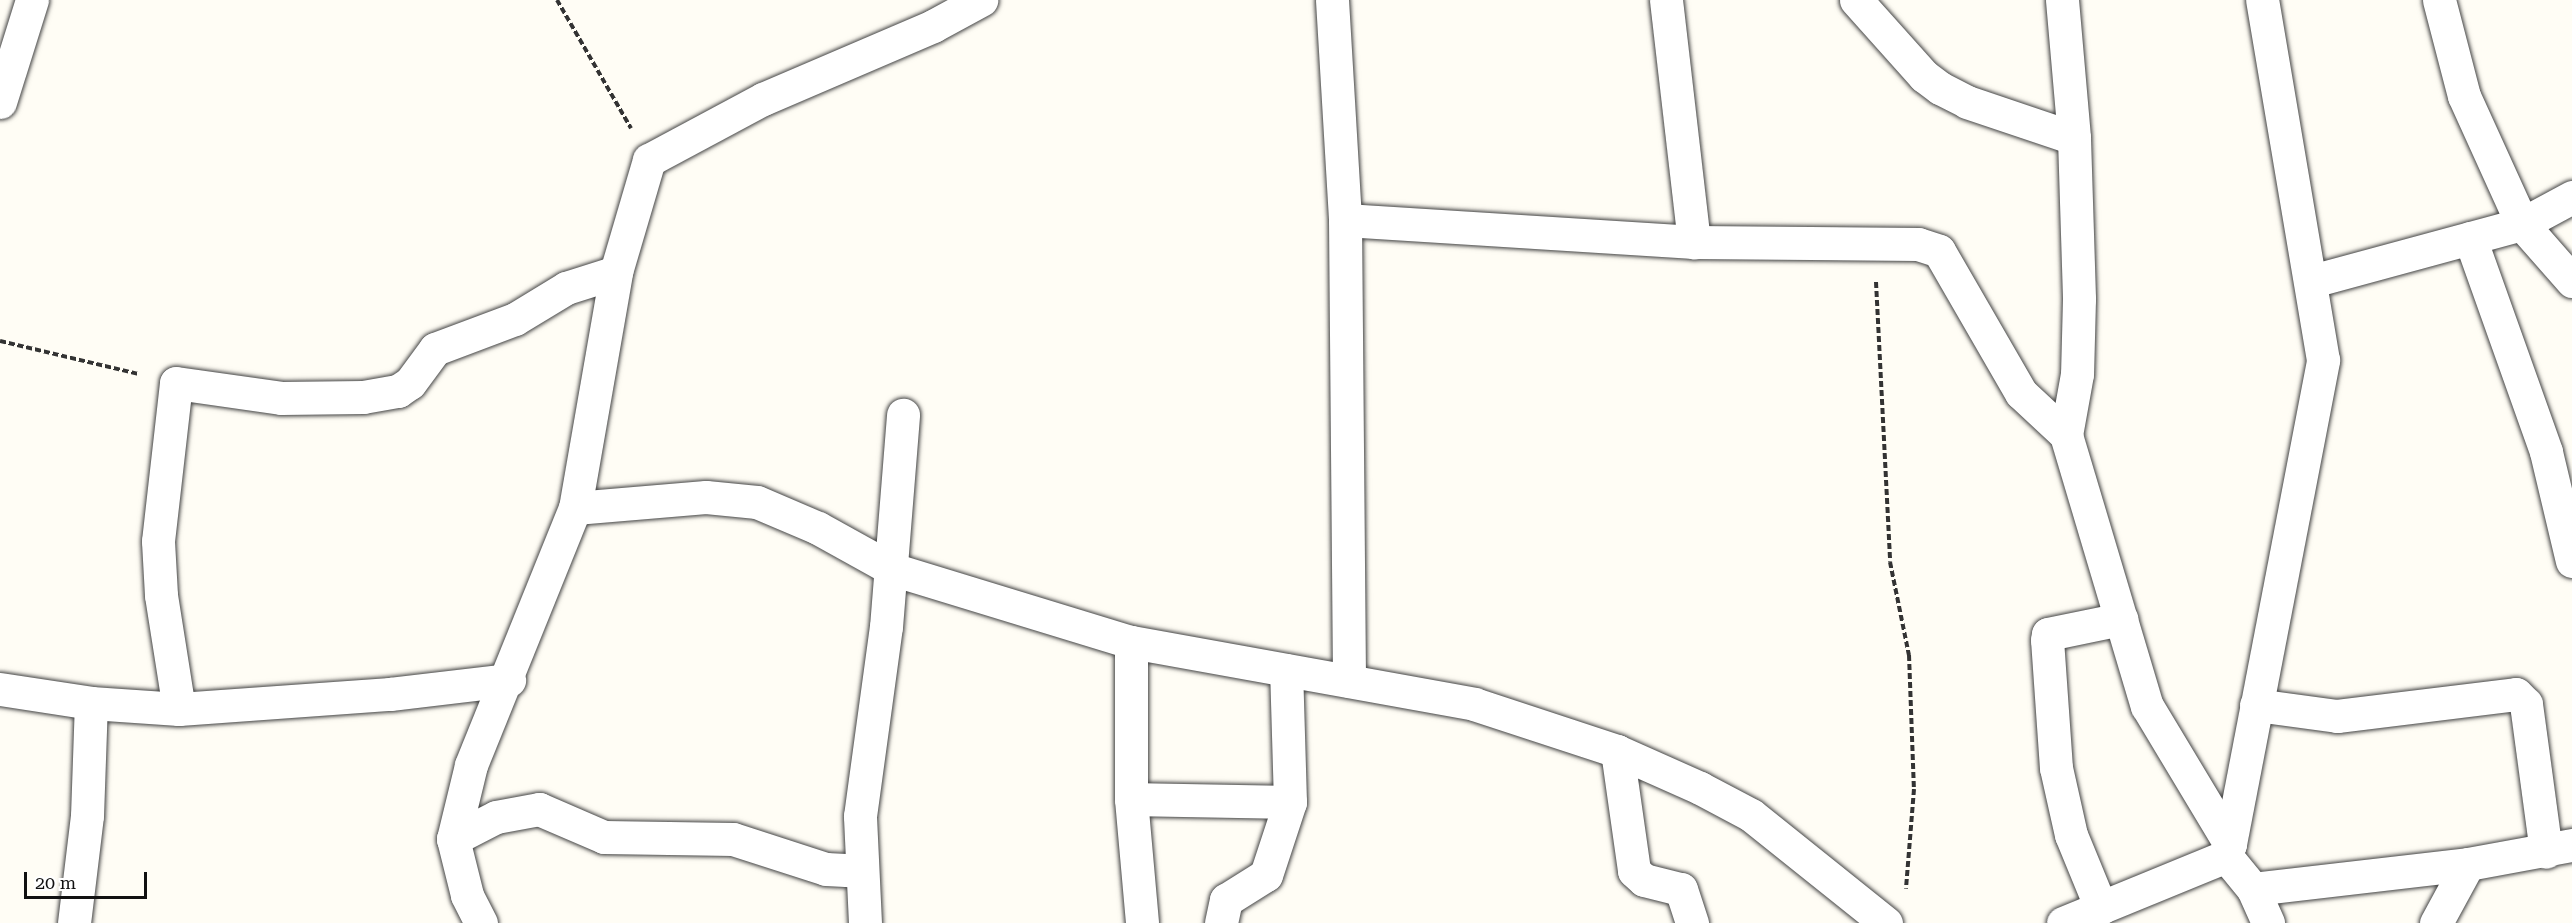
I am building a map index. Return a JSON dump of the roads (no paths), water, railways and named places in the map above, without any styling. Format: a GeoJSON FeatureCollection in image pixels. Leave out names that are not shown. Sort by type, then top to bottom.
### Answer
{"type":"FeatureCollection","features":[{"type":"Feature","properties":{"kind":"street"},"geometry":{"type":"LineString","coordinates":[[0,102],[32,0]]}},
{"type":"Feature","properties":{"kind":"street"},"geometry":{"type":"LineString","coordinates":[[477,922],[467,895],[453,839],[471,765],[509,680],[575,508],[616,272],[649,160],[763,99],[933,26],[981,0]]}},
{"type":"Feature","properties":{"kind":"street"},"geometry":{"type":"LineString","coordinates":[[1332,0],[1345,220],[1349,681]]}},
{"type":"Feature","properties":{"kind":"street"},"geometry":{"type":"LineString","coordinates":[[1666,0],[1694,242]]}},
{"type":"Feature","properties":{"kind":"street"},"geometry":{"type":"LineString","coordinates":[[1856,0],[1924,75],[1940,88],[1967,102],[2074,138]]}},
{"type":"Feature","properties":{"kind":"street"},"geometry":{"type":"LineString","coordinates":[[2062,0],[2074,138],[2079,299],[2077,374],[2066,435],[2147,706],[2228,850],[2253,889],[2268,923]]}},
{"type":"Feature","properties":{"kind":"street"},"geometry":{"type":"LineString","coordinates":[[2228,850],[2320,387],[2323,360],[2312,281],[2262,0]]}},
{"type":"Feature","properties":{"kind":"street"},"geometry":{"type":"LineString","coordinates":[[2439,0],[2464,96],[2522,224],[2572,281]]}},
{"type":"Feature","properties":{"kind":"street"},"geometry":{"type":"LineString","coordinates":[[2312,281],[2522,224],[2572,197]]}},
{"type":"Feature","properties":{"kind":"street"},"geometry":{"type":"LineString","coordinates":[[1345,220],[1694,242],[1918,244],[1939,250],[2021,393],[2066,435]]}},
{"type":"Feature","properties":{"kind":"street"},"geometry":{"type":"LineString","coordinates":[[2470,238],[2546,452],[2572,561]]}},
{"type":"Feature","properties":{"kind":"street"},"geometry":{"type":"LineString","coordinates":[[179,709],[160,595],[159,541],[176,382],[281,398],[363,397],[398,391],[410,383],[435,349],[515,319],[566,288],[616,272]]}},
{"type":"Feature","properties":{"kind":"street"},"geometry":{"type":"LineString","coordinates":[[865,923],[860,871],[860,816],[892,568],[903,415]]}},
{"type":"Feature","properties":{"kind":"street"},"geometry":{"type":"LineString","coordinates":[[575,508],[706,497],[757,502],[818,528],[892,568],[1131,642],[1474,704],[1617,751],[1751,815],[1877,914]]}},
{"type":"Feature","properties":{"kind":"street"},"geometry":{"type":"LineString","coordinates":[[2101,908],[2070,835],[2056,768],[2047,640],[2048,633],[2121,619]]}},
{"type":"Feature","properties":{"kind":"street"},"geometry":{"type":"LineString","coordinates":[[1131,642],[1131,799],[1142,923]]}},
{"type":"Feature","properties":{"kind":"street"},"geometry":{"type":"LineString","coordinates":[[1221,923],[1226,900],[1266,875],[1290,802],[1286,670]]}},
{"type":"Feature","properties":{"kind":"street"},"geometry":{"type":"LineString","coordinates":[[0,689],[91,703],[179,709],[390,694],[509,680]]}},
{"type":"Feature","properties":{"kind":"street"},"geometry":{"type":"LineString","coordinates":[[2253,889],[2468,864],[2559,848],[2523,697],[2516,694],[2337,716],[2256,705]]}},
{"type":"Feature","properties":{"kind":"street"},"geometry":{"type":"LineString","coordinates":[[74,923],[87,816],[91,703]]}},
{"type":"Feature","properties":{"kind":"street"},"geometry":{"type":"LineString","coordinates":[[1617,751],[1634,871],[1644,880],[1681,889],[1692,923]]}},
{"type":"Feature","properties":{"kind":"street"},"geometry":{"type":"LineString","coordinates":[[1131,799],[1290,802]]}},
{"type":"Feature","properties":{"kind":"street"},"geometry":{"type":"LineString","coordinates":[[453,839],[496,818],[539,809],[604,837],[733,839],[826,869],[860,871]]}},
{"type":"Feature","properties":{"kind":"street"},"geometry":{"type":"LineString","coordinates":[[2063,923],[2228,850]]}},
{"type":"Feature","properties":{"kind":"street"},"geometry":{"type":"LineString","coordinates":[[2436,923],[2468,864]]}}]}
